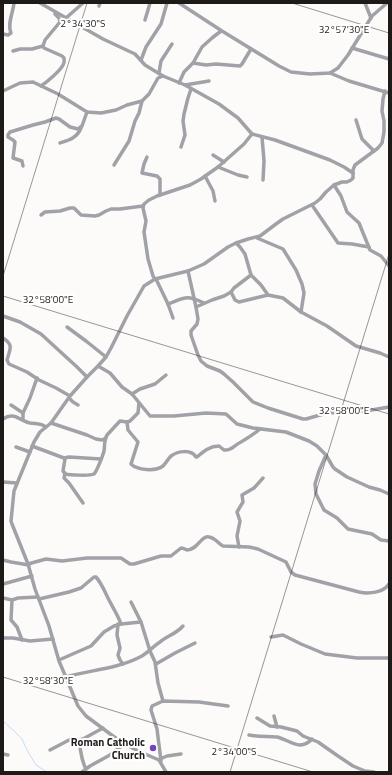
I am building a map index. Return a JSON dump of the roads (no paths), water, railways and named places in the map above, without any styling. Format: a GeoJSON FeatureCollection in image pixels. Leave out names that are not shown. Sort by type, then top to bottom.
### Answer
{"type":"FeatureCollection","features":[{"type":"Feature","properties":{"kind":"street"},"geometry":{"type":"LineString","coordinates":[[3,34],[8,35],[11,33],[9,24],[14,3]]}},
{"type":"Feature","properties":{"kind":"street"},"geometry":{"type":"LineString","coordinates":[[40,3],[103,39],[135,54],[145,65],[163,76],[220,104],[242,122],[252,134],[302,149],[330,160],[352,173]]}},
{"type":"Feature","properties":{"kind":"street"},"geometry":{"type":"LineString","coordinates":[[66,18],[83,3]]}},
{"type":"Feature","properties":{"kind":"street"},"geometry":{"type":"LineString","coordinates":[[145,20],[150,3]]}},
{"type":"Feature","properties":{"kind":"street"},"geometry":{"type":"LineString","coordinates":[[141,60],[146,47],[161,24],[167,3]]}},
{"type":"Feature","properties":{"kind":"street"},"geometry":{"type":"LineString","coordinates":[[179,3],[184,4],[221,31],[291,72],[310,74],[330,73],[349,81],[387,92],[383,98],[382,111],[384,120],[384,138],[380,147],[355,165],[352,173],[352,180],[334,185],[312,205],[283,219],[257,238]]}},
{"type":"Feature","properties":{"kind":"street"},"geometry":{"type":"LineString","coordinates":[[365,3],[371,18]]}},
{"type":"Feature","properties":{"kind":"street"},"geometry":{"type":"LineString","coordinates":[[330,73],[338,68],[343,62],[371,18],[387,3]]}},
{"type":"Feature","properties":{"kind":"street"},"geometry":{"type":"LineString","coordinates":[[43,46],[45,40],[60,22],[59,18],[52,10]]}},
{"type":"Feature","properties":{"kind":"street"},"geometry":{"type":"LineString","coordinates":[[179,83],[184,72],[193,63],[202,47],[221,31]]}},
{"type":"Feature","properties":{"kind":"street"},"geometry":{"type":"LineString","coordinates":[[159,73],[161,61],[172,44]]}},
{"type":"Feature","properties":{"kind":"street"},"geometry":{"type":"LineString","coordinates":[[13,51],[43,46]]}},
{"type":"Feature","properties":{"kind":"street"},"geometry":{"type":"LineString","coordinates":[[41,86],[62,67],[65,61],[62,56],[44,48],[43,46]]}},
{"type":"Feature","properties":{"kind":"street"},"geometry":{"type":"LineString","coordinates":[[352,48],[389,59]]}},
{"type":"Feature","properties":{"kind":"street"},"geometry":{"type":"LineString","coordinates":[[193,63],[240,66],[251,49]]}},
{"type":"Feature","properties":{"kind":"street"},"geometry":{"type":"LineString","coordinates":[[3,91],[20,82],[33,82],[58,94],[87,112],[101,113],[142,101],[149,94],[158,78],[163,76]]}},
{"type":"Feature","properties":{"kind":"street"},"geometry":{"type":"LineString","coordinates":[[184,85],[210,81]]}},
{"type":"Feature","properties":{"kind":"street"},"geometry":{"type":"LineString","coordinates":[[181,147],[185,134],[183,121],[184,114],[191,89]]}},
{"type":"Feature","properties":{"kind":"street"},"geometry":{"type":"LineString","coordinates":[[114,165],[128,141],[142,101]]}},
{"type":"Feature","properties":{"kind":"street"},"geometry":{"type":"LineString","coordinates":[[60,143],[78,134],[87,112]]}},
{"type":"Feature","properties":{"kind":"street"},"geometry":{"type":"LineString","coordinates":[[3,134],[56,118],[70,127],[75,129],[80,128]]}},
{"type":"Feature","properties":{"kind":"street"},"geometry":{"type":"LineString","coordinates":[[356,120],[362,139],[374,151]]}},
{"type":"Feature","properties":{"kind":"street"},"geometry":{"type":"LineString","coordinates":[[9,133],[8,137],[15,142],[13,158],[22,161],[23,166]]}},
{"type":"Feature","properties":{"kind":"street"},"geometry":{"type":"LineString","coordinates":[[41,215],[45,212],[60,211],[72,208],[81,215],[95,216],[111,209],[120,210],[143,206],[145,202],[160,195],[196,182],[224,162],[244,144],[252,134]]}},
{"type":"Feature","properties":{"kind":"street"},"geometry":{"type":"LineString","coordinates":[[262,137],[264,161],[263,180]]}},
{"type":"Feature","properties":{"kind":"street"},"geometry":{"type":"LineString","coordinates":[[384,138],[389,139]]}},
{"type":"Feature","properties":{"kind":"street"},"geometry":{"type":"LineString","coordinates":[[213,155],[224,162]]}},
{"type":"Feature","properties":{"kind":"street"},"geometry":{"type":"LineString","coordinates":[[147,157],[142,173],[157,176],[160,179],[160,195]]}},
{"type":"Feature","properties":{"kind":"street"},"geometry":{"type":"LineString","coordinates":[[218,167],[238,176],[247,176]]}},
{"type":"Feature","properties":{"kind":"street"},"geometry":{"type":"LineString","coordinates":[[205,176],[213,191],[215,201]]}},
{"type":"Feature","properties":{"kind":"street"},"geometry":{"type":"LineString","coordinates":[[334,185],[348,212],[359,222],[370,251],[383,258],[389,266]]}},
{"type":"Feature","properties":{"kind":"street"},"geometry":{"type":"LineString","coordinates":[[312,205],[338,243],[352,244],[369,248]]}},
{"type":"Feature","properties":{"kind":"street"},"geometry":{"type":"LineString","coordinates":[[143,206],[146,221],[144,232],[148,259],[153,276],[168,304],[173,318]]}},
{"type":"Feature","properties":{"kind":"street"},"geometry":{"type":"LineString","coordinates":[[160,760],[124,744],[86,716],[80,709],[65,677],[47,619],[38,598],[29,565],[11,521],[17,483],[32,446],[40,432],[51,423],[70,397],[106,357],[142,288],[155,279],[204,264],[236,243],[248,238],[257,238],[283,249],[296,270],[304,293],[301,312]]}},
{"type":"Feature","properties":{"kind":"street"},"geometry":{"type":"LineString","coordinates":[[236,243],[245,254],[248,269],[251,275],[268,295]]}},
{"type":"Feature","properties":{"kind":"street"},"geometry":{"type":"LineString","coordinates":[[188,270],[198,321],[191,335],[200,359],[207,366],[220,371],[253,402],[303,419],[327,413],[366,411],[389,407]]}},
{"type":"Feature","properties":{"kind":"street"},"geometry":{"type":"LineString","coordinates":[[196,307],[231,292],[251,275]]}},
{"type":"Feature","properties":{"kind":"street"},"geometry":{"type":"LineString","coordinates":[[231,292],[236,301],[239,302],[268,295],[283,298],[301,312],[327,326],[356,346],[389,357]]}},
{"type":"Feature","properties":{"kind":"street"},"geometry":{"type":"LineString","coordinates":[[168,304],[189,297],[204,303]]}},
{"type":"Feature","properties":{"kind":"street"},"geometry":{"type":"LineString","coordinates":[[3,316],[20,322],[41,334],[87,377]]}},
{"type":"Feature","properties":{"kind":"street"},"geometry":{"type":"LineString","coordinates":[[67,327],[106,357]]}},
{"type":"Feature","properties":{"kind":"street"},"geometry":{"type":"LineString","coordinates":[[3,338],[8,341],[11,349],[7,360],[8,363],[31,375],[36,380],[56,388],[70,397],[73,402],[78,405]]}},
{"type":"Feature","properties":{"kind":"street"},"geometry":{"type":"LineString","coordinates":[[98,366],[110,373],[122,387],[132,394],[148,414],[152,416],[179,416],[206,413],[226,414],[237,424],[253,428],[281,431],[314,443],[326,455],[335,469],[369,487],[389,494]]}},
{"type":"Feature","properties":{"kind":"street"},"geometry":{"type":"LineString","coordinates":[[132,394],[140,389],[155,384],[166,375]]}},
{"type":"Feature","properties":{"kind":"street"},"geometry":{"type":"LineString","coordinates":[[23,419],[23,413],[36,380]]}},
{"type":"Feature","properties":{"kind":"street"},"geometry":{"type":"LineString","coordinates":[[65,473],[72,475],[87,475],[95,472],[104,451],[106,438],[120,421],[130,421],[138,413],[139,403]]}},
{"type":"Feature","properties":{"kind":"street"},"geometry":{"type":"LineString","coordinates":[[11,405],[23,413]]}},
{"type":"Feature","properties":{"kind":"street"},"geometry":{"type":"LineString","coordinates":[[3,419],[11,416],[46,427]]}},
{"type":"Feature","properties":{"kind":"street"},"geometry":{"type":"LineString","coordinates":[[126,422],[128,430],[138,442],[131,464],[143,470],[163,466],[172,456],[185,452],[194,454],[198,457],[203,451],[216,446],[220,446],[224,450],[229,450],[240,442],[248,439],[260,429]]}},
{"type":"Feature","properties":{"kind":"street"},"geometry":{"type":"LineString","coordinates":[[51,423],[96,439],[102,440],[106,438]]}},
{"type":"Feature","properties":{"kind":"street"},"geometry":{"type":"LineString","coordinates":[[32,446],[64,458],[101,459]]}},
{"type":"Feature","properties":{"kind":"street"},"geometry":{"type":"LineString","coordinates":[[16,447],[30,452]]}},
{"type":"Feature","properties":{"kind":"street"},"geometry":{"type":"LineString","coordinates":[[326,455],[315,484],[316,494],[324,510],[337,518],[348,529],[372,534],[381,540],[389,541]]}},
{"type":"Feature","properties":{"kind":"street"},"geometry":{"type":"LineString","coordinates":[[64,458],[64,478],[83,503]]}},
{"type":"Feature","properties":{"kind":"street"},"geometry":{"type":"LineString","coordinates":[[239,547],[237,536],[240,521],[237,512],[243,502],[242,495],[254,488],[263,478]]}},
{"type":"Feature","properties":{"kind":"street"},"geometry":{"type":"LineString","coordinates":[[3,482],[17,483]]}},
{"type":"Feature","properties":{"kind":"street"},"geometry":{"type":"LineString","coordinates":[[3,560],[29,565],[46,559],[58,562],[87,558],[121,558],[130,564],[134,564],[161,556],[171,556],[181,548],[186,550],[190,549],[197,546],[206,536],[214,539],[223,546],[249,547],[258,549],[287,563],[291,572],[295,575],[359,592],[374,592],[386,588],[389,584]]}},
{"type":"Feature","properties":{"kind":"street"},"geometry":{"type":"LineString","coordinates":[[3,584],[32,576]]}},
{"type":"Feature","properties":{"kind":"street"},"geometry":{"type":"LineString","coordinates":[[3,598],[12,600],[18,598],[38,598],[69,592],[81,588],[96,577],[102,585],[118,616],[120,624],[117,635],[120,648],[118,655],[123,664]]}},
{"type":"Feature","properties":{"kind":"street"},"geometry":{"type":"LineString","coordinates":[[12,600],[11,620],[17,627],[22,640]]}},
{"type":"Feature","properties":{"kind":"street"},"geometry":{"type":"LineString","coordinates":[[131,602],[141,622],[150,651],[156,664],[158,683],[163,701]]}},
{"type":"Feature","properties":{"kind":"street"},"geometry":{"type":"LineString","coordinates":[[59,660],[91,646],[104,632],[120,624],[141,622]]}},
{"type":"Feature","properties":{"kind":"street"},"geometry":{"type":"LineString","coordinates":[[65,677],[123,664],[139,658],[183,626]]}},
{"type":"Feature","properties":{"kind":"street"},"geometry":{"type":"LineString","coordinates":[[271,637],[283,635],[325,654],[357,658],[389,658]]}},
{"type":"Feature","properties":{"kind":"street"},"geometry":{"type":"LineString","coordinates":[[3,638],[36,641],[53,639]]}},
{"type":"Feature","properties":{"kind":"street"},"geometry":{"type":"LineString","coordinates":[[156,664],[195,642]]}},
{"type":"Feature","properties":{"kind":"street"},"geometry":{"type":"LineString","coordinates":[[166,772],[160,760],[158,737],[150,709],[152,706],[163,701],[199,702],[228,706]]}},
{"type":"Feature","properties":{"kind":"street"},"geometry":{"type":"LineString","coordinates":[[274,716],[277,727]]}},
{"type":"Feature","properties":{"kind":"street"},"geometry":{"type":"LineString","coordinates":[[257,718],[270,726],[296,731],[303,736],[318,742],[353,766],[374,772]]}},
{"type":"Feature","properties":{"kind":"street"},"geometry":{"type":"LineString","coordinates":[[50,750],[71,739],[83,739],[103,728]]}},
{"type":"Feature","properties":{"kind":"street"},"geometry":{"type":"LineString","coordinates":[[249,735],[279,738],[296,745],[306,744],[312,739]]}},
{"type":"Feature","properties":{"kind":"street"},"geometry":{"type":"LineString","coordinates":[[78,740],[84,771],[101,761],[124,744]]}},
{"type":"Feature","properties":{"kind":"street"},"geometry":{"type":"LineString","coordinates":[[3,754],[8,755]]}},
{"type":"Feature","properties":{"kind":"street"},"geometry":{"type":"LineString","coordinates":[[160,760],[167,756],[181,754]]}},
{"type":"Feature","properties":{"kind":"waterway"},"geometry":{"type":"LineString","coordinates":[[3,721],[22,739],[36,765],[47,772]]}},
{"type":"Feature","properties":{"kind":"place","name":"Roman Catholic Church"},"geometry":{"type":"Point","coordinates":[153,748]}}]}
